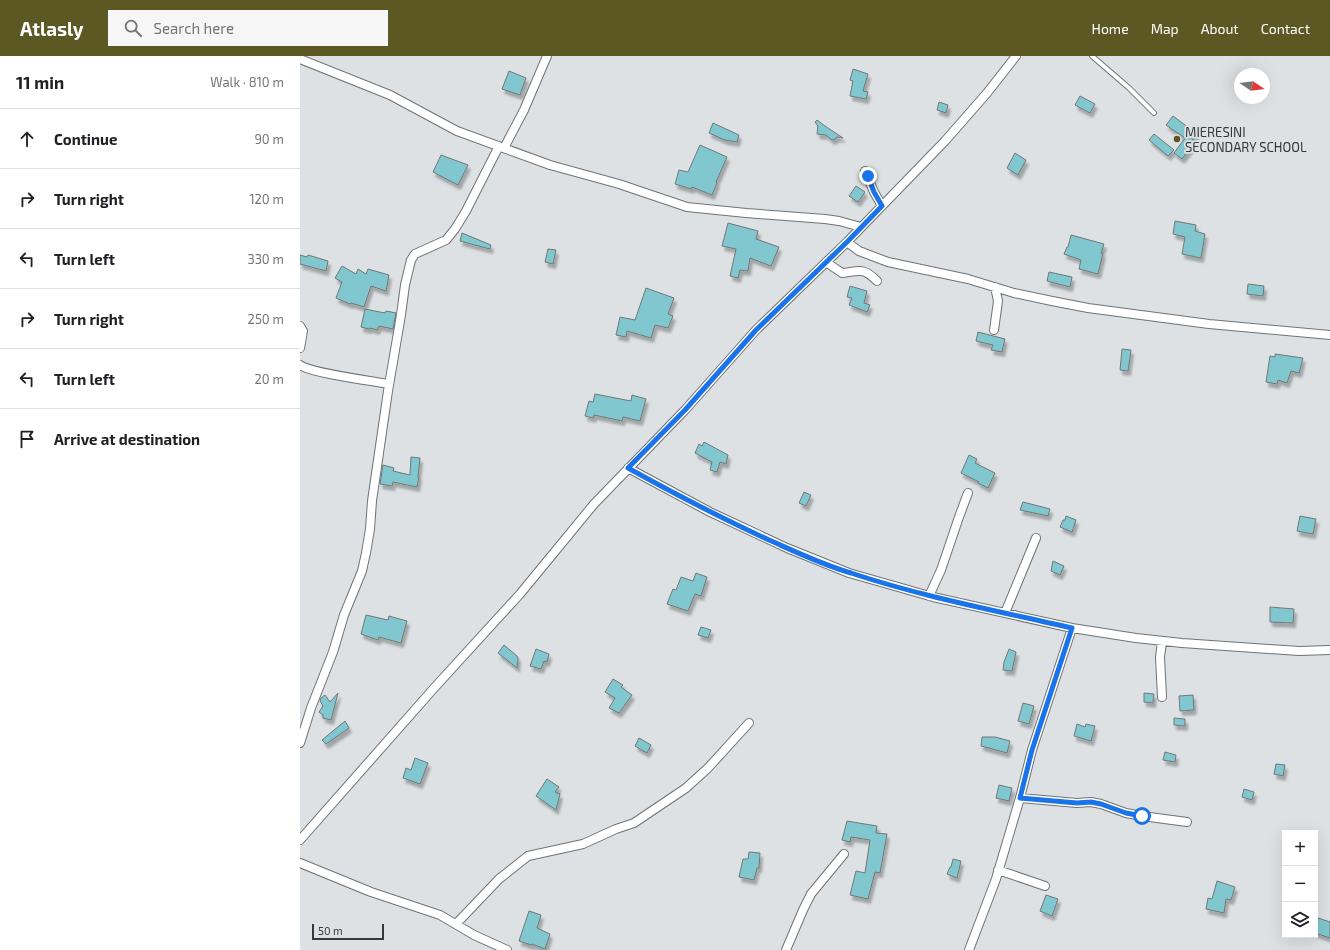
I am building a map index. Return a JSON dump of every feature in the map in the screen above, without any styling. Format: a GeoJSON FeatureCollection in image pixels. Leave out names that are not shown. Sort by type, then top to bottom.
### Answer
{"type":"FeatureCollection","features":[{"type":"Feature","properties":{"kind":"street"},"geometry":{"type":"LineString","coordinates":[[300,743],[316,694],[333,652],[344,615],[362,571],[370,529],[372,501],[389,384],[405,285],[411,260],[415,254],[446,240],[455,229],[524,110],[547,56]]}},
{"type":"Feature","properties":{"kind":"street"},"geometry":{"type":"LineString","coordinates":[[300,840],[435,687],[520,594],[594,504],[685,410],[756,330],[861,228],[945,141],[987,93],[1016,56]]}},
{"type":"Feature","properties":{"kind":"street"},"geometry":{"type":"LineString","coordinates":[[300,59],[390,95],[457,131],[550,164],[619,184],[687,207],[753,214],[825,219],[839,221],[861,228]]}},
{"type":"Feature","properties":{"kind":"street"},"geometry":{"type":"LineString","coordinates":[[865,172],[882,206]]}},
{"type":"Feature","properties":{"kind":"street"},"geometry":{"type":"LineString","coordinates":[[847,242],[859,251],[888,262],[968,279],[1052,301],[1088,308],[1209,324],[1330,335]]}},
{"type":"Feature","properties":{"kind":"street"},"geometry":{"type":"LineString","coordinates":[[826,262],[842,272],[857,270],[868,272],[877,281]]}},
{"type":"Feature","properties":{"kind":"street"},"geometry":{"type":"LineString","coordinates":[[994,330],[998,301],[995,287]]}},
{"type":"Feature","properties":{"kind":"street"},"geometry":{"type":"LineString","coordinates":[[300,326],[303,331],[300,348]]}},
{"type":"Feature","properties":{"kind":"street"},"geometry":{"type":"LineString","coordinates":[[300,364],[304,368],[326,373],[389,384]]}},
{"type":"Feature","properties":{"kind":"street"},"geometry":{"type":"LineString","coordinates":[[628,468],[729,522],[799,553],[849,573],[929,596],[1072,628],[1162,642],[1299,651],[1330,650]]}},
{"type":"Feature","properties":{"kind":"street"},"geometry":{"type":"LineString","coordinates":[[929,596],[944,564],[968,493]]}},
{"type":"Feature","properties":{"kind":"street"},"geometry":{"type":"LineString","coordinates":[[1005,613],[1036,538]]}},
{"type":"Feature","properties":{"kind":"street"},"geometry":{"type":"LineString","coordinates":[[969,950],[998,870],[1020,798],[1032,750],[1072,628]]}},
{"type":"Feature","properties":{"kind":"street"},"geometry":{"type":"LineString","coordinates":[[1162,642],[1160,657],[1162,697]]}},
{"type":"Feature","properties":{"kind":"street"},"geometry":{"type":"LineString","coordinates":[[456,924],[499,879],[528,856],[583,844],[616,829],[634,823],[686,788],[708,768],[749,723]]}},
{"type":"Feature","properties":{"kind":"street"},"geometry":{"type":"LineString","coordinates":[[1020,798],[1077,803],[1091,802],[1126,813],[1188,822]]}},
{"type":"Feature","properties":{"kind":"street"},"geometry":{"type":"LineString","coordinates":[[786,950],[811,894],[844,854]]}},
{"type":"Feature","properties":{"kind":"street"},"geometry":{"type":"LineString","coordinates":[[300,863],[371,892],[428,911],[507,950]]}},
{"type":"Feature","properties":{"kind":"street"},"geometry":{"type":"LineString","coordinates":[[998,870],[1045,886]]}},
{"type":"Feature","properties":{"kind":"lane"},"geometry":{"type":"LineString","coordinates":[[1092,56],[1130,88],[1154,113]]}},
{"type":"Feature","properties":{"kind":"building"},"geometry":{"type":"Polygon","coordinates":[[[853,69],[868,74],[863,91],[868,92],[866,99],[850,96],[853,81],[850,80],[853,69]]]}},
{"type":"Feature","properties":{"kind":"building"},"geometry":{"type":"Polygon","coordinates":[[[509,71],[526,78],[520,95],[502,89],[509,71]]]}},
{"type":"Feature","properties":{"kind":"building"},"geometry":{"type":"Polygon","coordinates":[[[1080,96],[1095,104],[1090,113],[1075,105],[1080,96]]]}},
{"type":"Feature","properties":{"kind":"building"},"geometry":{"type":"Polygon","coordinates":[[[939,102],[948,105],[946,113],[937,110],[939,102]]]}},
{"type":"Feature","properties":{"kind":"building"},"geometry":{"type":"Polygon","coordinates":[[[1173,116],[1197,134],[1190,143],[1193,145],[1182,159],[1174,153],[1185,138],[1166,125],[1173,116]]]}},
{"type":"Feature","properties":{"kind":"building"},"geometry":{"type":"Polygon","coordinates":[[[817,120],[843,138],[837,137],[832,140],[826,135],[817,134],[818,126],[815,122],[817,120]]]}},
{"type":"Feature","properties":{"kind":"building"},"geometry":{"type":"Polygon","coordinates":[[[713,123],[739,135],[737,142],[725,140],[709,133],[713,123]]]}},
{"type":"Feature","properties":{"kind":"building"},"geometry":{"type":"Polygon","coordinates":[[[1154,134],[1174,150],[1168,156],[1149,140],[1154,134]]]}},
{"type":"Feature","properties":{"kind":"building"},"geometry":{"type":"Polygon","coordinates":[[[700,145],[727,157],[712,195],[692,187],[691,189],[675,184],[679,170],[688,172],[700,145]]]}},
{"type":"Feature","properties":{"kind":"building"},"geometry":{"type":"Polygon","coordinates":[[[1015,153],[1026,160],[1018,175],[1007,168],[1015,153]]]}},
{"type":"Feature","properties":{"kind":"building"},"geometry":{"type":"Polygon","coordinates":[[[441,155],[468,165],[458,185],[433,172],[441,155]]]}},
{"type":"Feature","properties":{"kind":"building"},"geometry":{"type":"Polygon","coordinates":[[[856,186],[865,192],[858,202],[849,196],[856,186]]]}},
{"type":"Feature","properties":{"kind":"building"},"geometry":{"type":"Polygon","coordinates":[[[1175,221],[1196,225],[1195,231],[1205,234],[1201,258],[1182,254],[1185,237],[1173,234],[1175,221]]]}},
{"type":"Feature","properties":{"kind":"building"},"geometry":{"type":"Polygon","coordinates":[[[728,223],[758,231],[756,239],[779,247],[771,266],[750,258],[748,271],[740,270],[738,278],[730,276],[736,249],[722,246],[728,223]]]}},
{"type":"Feature","properties":{"kind":"building"},"geometry":{"type":"Polygon","coordinates":[[[462,233],[491,245],[490,249],[460,241],[462,233]]]}},
{"type":"Feature","properties":{"kind":"building"},"geometry":{"type":"Polygon","coordinates":[[[1071,235],[1104,244],[1098,274],[1079,269],[1081,260],[1064,254],[1068,247],[1071,235]]]}},
{"type":"Feature","properties":{"kind":"building"},"geometry":{"type":"Polygon","coordinates":[[[548,249],[556,250],[553,264],[545,262],[548,249]]]}},
{"type":"Feature","properties":{"kind":"building"},"geometry":{"type":"Polygon","coordinates":[[[300,255],[307,257],[308,255],[328,261],[326,271],[300,264],[300,255]]]}},
{"type":"Feature","properties":{"kind":"building"},"geometry":{"type":"Polygon","coordinates":[[[342,266],[356,274],[358,269],[366,274],[368,269],[389,275],[386,291],[371,286],[364,307],[350,304],[336,298],[342,282],[335,278],[342,266]]]}},
{"type":"Feature","properties":{"kind":"building"},"geometry":{"type":"Polygon","coordinates":[[[1049,272],[1072,277],[1070,287],[1047,281],[1049,272]]]}},
{"type":"Feature","properties":{"kind":"building"},"geometry":{"type":"Polygon","coordinates":[[[1248,284],[1264,286],[1263,296],[1247,294],[1248,284]]]}},
{"type":"Feature","properties":{"kind":"building"},"geometry":{"type":"Polygon","coordinates":[[[850,286],[867,291],[864,303],[870,305],[867,312],[849,305],[852,298],[847,297],[850,286]]]}},
{"type":"Feature","properties":{"kind":"building"},"geometry":{"type":"Polygon","coordinates":[[[646,288],[674,298],[668,314],[673,316],[668,328],[655,325],[651,338],[627,331],[626,337],[616,335],[620,317],[635,320],[646,288]]]}},
{"type":"Feature","properties":{"kind":"building"},"geometry":{"type":"Polygon","coordinates":[[[365,309],[385,313],[386,311],[396,313],[393,329],[379,326],[377,330],[361,327],[365,309]]]}},
{"type":"Feature","properties":{"kind":"building"},"geometry":{"type":"Polygon","coordinates":[[[978,332],[1005,339],[1002,352],[991,350],[993,345],[976,341],[978,332]]]}},
{"type":"Feature","properties":{"kind":"building"},"geometry":{"type":"Polygon","coordinates":[[[1122,349],[1131,350],[1128,371],[1120,370],[1122,349]]]}},
{"type":"Feature","properties":{"kind":"building"},"geometry":{"type":"Polygon","coordinates":[[[1275,354],[1303,358],[1299,373],[1291,371],[1287,383],[1278,380],[1277,384],[1266,382],[1270,356],[1275,357],[1275,354]]]}},
{"type":"Feature","properties":{"kind":"building"},"geometry":{"type":"Polygon","coordinates":[[[595,394],[631,401],[632,395],[646,399],[640,421],[623,417],[622,421],[594,415],[593,418],[585,416],[589,401],[593,402],[595,394]]]}},
{"type":"Feature","properties":{"kind":"building"},"geometry":{"type":"Polygon","coordinates":[[[704,442],[728,455],[726,464],[720,462],[717,472],[710,470],[712,462],[695,453],[699,444],[702,446],[704,442]]]}},
{"type":"Feature","properties":{"kind":"building"},"geometry":{"type":"Polygon","coordinates":[[[969,455],[977,459],[975,463],[995,473],[988,488],[961,473],[969,455]]]}},
{"type":"Feature","properties":{"kind":"building"},"geometry":{"type":"Polygon","coordinates":[[[411,457],[420,458],[417,487],[393,482],[392,486],[380,484],[383,465],[394,468],[393,471],[410,475],[411,457]]]}},
{"type":"Feature","properties":{"kind":"building"},"geometry":{"type":"Polygon","coordinates":[[[804,492],[811,495],[806,506],[799,503],[804,492]]]}},
{"type":"Feature","properties":{"kind":"building"},"geometry":{"type":"Polygon","coordinates":[[[1023,502],[1050,509],[1048,516],[1020,510],[1023,502]]]}},
{"type":"Feature","properties":{"kind":"building"},"geometry":{"type":"Polygon","coordinates":[[[1066,516],[1076,520],[1072,532],[1060,527],[1066,516]]]}},
{"type":"Feature","properties":{"kind":"building"},"geometry":{"type":"Polygon","coordinates":[[[1300,516],[1316,519],[1313,534],[1297,531],[1300,516]]]}},
{"type":"Feature","properties":{"kind":"building"},"geometry":{"type":"Polygon","coordinates":[[[1053,561],[1064,566],[1060,575],[1051,571],[1053,561]]]}},
{"type":"Feature","properties":{"kind":"building"},"geometry":{"type":"Polygon","coordinates":[[[696,573],[707,577],[701,596],[695,594],[688,611],[667,604],[673,589],[676,590],[681,577],[693,581],[696,573]]]}},
{"type":"Feature","properties":{"kind":"building"},"geometry":{"type":"Polygon","coordinates":[[[1270,607],[1294,609],[1293,623],[1270,622],[1270,607]]]}},
{"type":"Feature","properties":{"kind":"building"},"geometry":{"type":"Polygon","coordinates":[[[366,615],[388,620],[389,616],[407,621],[401,643],[379,637],[378,640],[361,634],[366,615]]]}},
{"type":"Feature","properties":{"kind":"building"},"geometry":{"type":"Polygon","coordinates":[[[701,627],[711,630],[708,638],[698,635],[701,627]]]}},
{"type":"Feature","properties":{"kind":"building"},"geometry":{"type":"Polygon","coordinates":[[[504,645],[517,656],[517,668],[498,653],[504,645]]]}},
{"type":"Feature","properties":{"kind":"building"},"geometry":{"type":"Polygon","coordinates":[[[536,649],[549,654],[547,662],[544,661],[541,669],[530,666],[536,649]]]}},
{"type":"Feature","properties":{"kind":"building"},"geometry":{"type":"Polygon","coordinates":[[[1009,649],[1016,652],[1012,671],[1003,670],[1004,662],[1009,649]]]}},
{"type":"Feature","properties":{"kind":"building"},"geometry":{"type":"Polygon","coordinates":[[[613,679],[623,685],[621,687],[632,695],[619,713],[609,708],[615,698],[605,692],[613,679]]]}},
{"type":"Feature","properties":{"kind":"building"},"geometry":{"type":"Polygon","coordinates":[[[338,693],[331,720],[323,718],[323,715],[319,712],[323,706],[320,701],[321,698],[325,695],[330,702],[338,693]]]}},
{"type":"Feature","properties":{"kind":"building"},"geometry":{"type":"Polygon","coordinates":[[[1144,693],[1154,694],[1153,703],[1144,702],[1144,693]]]}},
{"type":"Feature","properties":{"kind":"building"},"geometry":{"type":"Polygon","coordinates":[[[1193,695],[1194,710],[1180,711],[1179,696],[1193,695]]]}},
{"type":"Feature","properties":{"kind":"building"},"geometry":{"type":"Polygon","coordinates":[[[1023,703],[1034,706],[1029,724],[1018,721],[1023,703]]]}},
{"type":"Feature","properties":{"kind":"building"},"geometry":{"type":"Polygon","coordinates":[[[1174,718],[1185,719],[1185,726],[1174,725],[1174,718]]]}},
{"type":"Feature","properties":{"kind":"building"},"geometry":{"type":"Polygon","coordinates":[[[345,721],[349,728],[326,744],[322,740],[345,721]]]}},
{"type":"Feature","properties":{"kind":"building"},"geometry":{"type":"Polygon","coordinates":[[[1077,724],[1085,727],[1086,724],[1095,726],[1091,741],[1074,736],[1077,724]]]}},
{"type":"Feature","properties":{"kind":"building"},"geometry":{"type":"Polygon","coordinates":[[[982,737],[995,737],[1010,741],[1007,753],[981,746],[982,737]]]}},
{"type":"Feature","properties":{"kind":"building"},"geometry":{"type":"Polygon","coordinates":[[[639,738],[651,745],[647,753],[635,746],[639,738]]]}},
{"type":"Feature","properties":{"kind":"building"},"geometry":{"type":"Polygon","coordinates":[[[1165,752],[1176,755],[1175,762],[1163,760],[1165,752]]]}},
{"type":"Feature","properties":{"kind":"building"},"geometry":{"type":"Polygon","coordinates":[[[415,758],[428,763],[420,784],[403,778],[406,768],[411,770],[415,758]]]}},
{"type":"Feature","properties":{"kind":"building"},"geometry":{"type":"Polygon","coordinates":[[[1276,764],[1285,765],[1283,776],[1274,774],[1276,764]]]}},
{"type":"Feature","properties":{"kind":"building"},"geometry":{"type":"Polygon","coordinates":[[[547,779],[559,787],[555,792],[560,794],[556,810],[536,796],[547,779]]]}},
{"type":"Feature","properties":{"kind":"building"},"geometry":{"type":"Polygon","coordinates":[[[999,785],[1012,788],[1009,801],[996,798],[999,785]]]}},
{"type":"Feature","properties":{"kind":"building"},"geometry":{"type":"Polygon","coordinates":[[[1244,789],[1254,792],[1252,800],[1242,797],[1244,789]]]}},
{"type":"Feature","properties":{"kind":"building"},"geometry":{"type":"Polygon","coordinates":[[[847,821],[877,826],[876,833],[887,834],[880,873],[875,872],[868,899],[850,895],[856,871],[865,873],[870,840],[851,837],[850,842],[842,840],[847,821]]]}},
{"type":"Feature","properties":{"kind":"building"},"geometry":{"type":"Polygon","coordinates":[[[749,852],[760,853],[759,868],[757,868],[754,880],[739,877],[743,859],[748,859],[749,852]]]}},
{"type":"Feature","properties":{"kind":"building"},"geometry":{"type":"Polygon","coordinates":[[[953,859],[961,861],[957,878],[947,874],[953,859]]]}},
{"type":"Feature","properties":{"kind":"building"},"geometry":{"type":"Polygon","coordinates":[[[1217,881],[1235,887],[1231,900],[1226,899],[1224,913],[1206,909],[1208,898],[1212,899],[1217,881]]]}},
{"type":"Feature","properties":{"kind":"building"},"geometry":{"type":"Polygon","coordinates":[[[1046,895],[1058,899],[1052,916],[1040,911],[1046,895]]]}},
{"type":"Feature","properties":{"kind":"building"},"geometry":{"type":"Polygon","coordinates":[[[529,911],[541,915],[537,928],[550,934],[545,949],[519,941],[529,911]]]}},
{"type":"Feature","properties":{"kind":"building"},"geometry":{"type":"Polygon","coordinates":[[[1318,918],[1330,922],[1330,938],[1318,934],[1318,918]]]}},
{"type":"Feature","properties":{"kind":"place","name":"MIERESINI SECONDARY SCHOOL"},"geometry":{"type":"Point","coordinates":[1177,139]}},
{"type":"Feature","properties":{"kind":"route"},"geometry":{"type":"LineString","coordinates":[[868,176],[874,192],[882,206],[756,330],[685,410],[628,468],[729,522],[817,561],[849,573],[933,597],[1072,628],[1032,750],[1026,779],[1020,798],[1077,803],[1091,802],[1126,813],[1142,816]]}}]}
